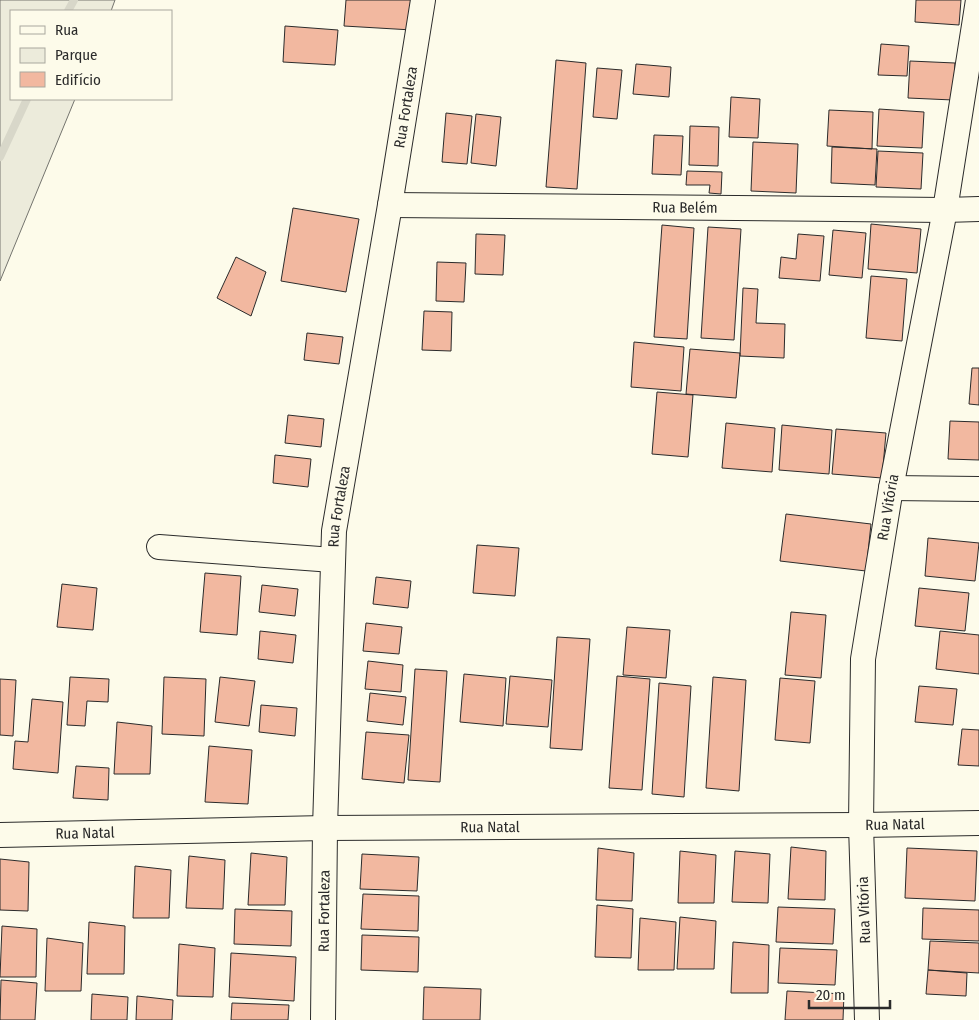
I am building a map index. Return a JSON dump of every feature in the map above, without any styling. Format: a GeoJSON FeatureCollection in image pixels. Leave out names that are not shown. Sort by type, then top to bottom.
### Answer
{"type":"FeatureCollection","features":[{"type":"Feature","properties":{"kind":"street","name":"Rua Fortaleza"},"geometry":{"type":"LineString","coordinates":[[323,1020],[325,828],[334,532],[423,0]]}},
{"type":"Feature","properties":{"kind":"street","name":"Rua Vitória"},"geometry":{"type":"LineString","coordinates":[[867,1020],[861,825],[863,658],[891,488],[945,210],[978,0]]}},
{"type":"Feature","properties":{"kind":"street","name":"Rua Belém"},"geometry":{"type":"LineString","coordinates":[[390,205],[979,209]]}},
{"type":"Feature","properties":{"kind":"street"},"geometry":{"type":"LineString","coordinates":[[891,488],[979,489]]}},
{"type":"Feature","properties":{"kind":"street"},"geometry":{"type":"LineString","coordinates":[[159,547],[333,560]]}},
{"type":"Feature","properties":{"kind":"street","name":"Rua Natal"},"geometry":{"type":"LineString","coordinates":[[0,835],[325,828],[979,823]]}},
{"type":"Feature","properties":{"kind":"green space"},"geometry":{"type":"Polygon","coordinates":[[[0,0],[115,0],[111,10],[10,10],[10,100],[75,100],[0,281],[0,0]]]}},
{"type":"Feature","properties":{"kind":"building"},"geometry":{"type":"Polygon","coordinates":[[[346,0],[414,0],[412,30],[344,26],[346,0]]]}},
{"type":"Feature","properties":{"kind":"building"},"geometry":{"type":"Polygon","coordinates":[[[916,0],[961,0],[959,25],[915,22],[916,0]]]}},
{"type":"Feature","properties":{"kind":"building"},"geometry":{"type":"Polygon","coordinates":[[[285,26],[338,30],[335,65],[283,62],[285,26]]]}},
{"type":"Feature","properties":{"kind":"building"},"geometry":{"type":"Polygon","coordinates":[[[881,44],[909,46],[907,76],[878,75],[881,44]]]}},
{"type":"Feature","properties":{"kind":"building"},"geometry":{"type":"Polygon","coordinates":[[[556,60],[586,63],[577,189],[546,187],[556,60]]]}},
{"type":"Feature","properties":{"kind":"building"},"geometry":{"type":"Polygon","coordinates":[[[910,61],[955,63],[953,100],[908,98],[910,61]]]}},
{"type":"Feature","properties":{"kind":"building"},"geometry":{"type":"Polygon","coordinates":[[[636,64],[671,67],[669,97],[633,94],[636,64]]]}},
{"type":"Feature","properties":{"kind":"building"},"geometry":{"type":"Polygon","coordinates":[[[597,68],[622,70],[617,119],[593,117],[597,68]]]}},
{"type":"Feature","properties":{"kind":"building"},"geometry":{"type":"Polygon","coordinates":[[[731,97],[760,99],[758,138],[729,137],[731,97]]]}},
{"type":"Feature","properties":{"kind":"building"},"geometry":{"type":"Polygon","coordinates":[[[879,109],[924,112],[922,148],[877,146],[879,109]]]}},
{"type":"Feature","properties":{"kind":"building"},"geometry":{"type":"Polygon","coordinates":[[[829,110],[873,112],[872,149],[827,146],[829,110]]]}},
{"type":"Feature","properties":{"kind":"building"},"geometry":{"type":"Polygon","coordinates":[[[446,113],[472,116],[467,164],[442,162],[446,113]]]}},
{"type":"Feature","properties":{"kind":"building"},"geometry":{"type":"Polygon","coordinates":[[[476,114],[501,117],[496,166],[471,163],[476,114]]]}},
{"type":"Feature","properties":{"kind":"building"},"geometry":{"type":"Polygon","coordinates":[[[690,126],[719,127],[718,166],[689,165],[690,126]]]}},
{"type":"Feature","properties":{"kind":"building"},"geometry":{"type":"Polygon","coordinates":[[[654,135],[683,136],[681,175],[652,174],[654,135]]]}},
{"type":"Feature","properties":{"kind":"building"},"geometry":{"type":"Polygon","coordinates":[[[753,142],[798,144],[796,193],[751,191],[753,142]]]}},
{"type":"Feature","properties":{"kind":"building"},"geometry":{"type":"Polygon","coordinates":[[[832,147],[877,149],[875,185],[831,183],[832,147]]]}},
{"type":"Feature","properties":{"kind":"building"},"geometry":{"type":"Polygon","coordinates":[[[878,151],[923,153],[921,189],[876,187],[878,151]]]}},
{"type":"Feature","properties":{"kind":"building"},"geometry":{"type":"Polygon","coordinates":[[[687,171],[722,172],[721,194],[709,193],[710,185],[686,185],[687,171]]]}},
{"type":"Feature","properties":{"kind":"building"},"geometry":{"type":"Polygon","coordinates":[[[293,208],[359,219],[346,292],[281,281],[293,208]]]}},
{"type":"Feature","properties":{"kind":"building"},"geometry":{"type":"Polygon","coordinates":[[[871,224],[921,229],[917,273],[868,269],[871,224]]]}},
{"type":"Feature","properties":{"kind":"building"},"geometry":{"type":"Polygon","coordinates":[[[662,225],[694,228],[687,339],[654,337],[662,225]]]}},
{"type":"Feature","properties":{"kind":"building"},"geometry":{"type":"Polygon","coordinates":[[[708,227],[741,229],[734,340],[701,338],[708,227]]]}},
{"type":"Feature","properties":{"kind":"building"},"geometry":{"type":"Polygon","coordinates":[[[833,230],[866,233],[862,278],[829,275],[833,230]]]}},
{"type":"Feature","properties":{"kind":"building"},"geometry":{"type":"Polygon","coordinates":[[[476,234],[505,235],[503,275],[475,274],[476,234]]]}},
{"type":"Feature","properties":{"kind":"building"},"geometry":{"type":"Polygon","coordinates":[[[798,234],[824,236],[820,281],[779,278],[781,257],[796,259],[798,234]]]}},
{"type":"Feature","properties":{"kind":"building"},"geometry":{"type":"Polygon","coordinates":[[[236,257],[266,272],[251,316],[217,298],[236,257]]]}},
{"type":"Feature","properties":{"kind":"building"},"geometry":{"type":"Polygon","coordinates":[[[437,262],[466,263],[464,302],[436,301],[437,262]]]}},
{"type":"Feature","properties":{"kind":"building"},"geometry":{"type":"Polygon","coordinates":[[[871,276],[907,279],[902,341],[866,338],[871,276]]]}},
{"type":"Feature","properties":{"kind":"building"},"geometry":{"type":"Polygon","coordinates":[[[743,288],[758,289],[756,323],[785,324],[784,358],[740,356],[743,288]]]}},
{"type":"Feature","properties":{"kind":"building"},"geometry":{"type":"Polygon","coordinates":[[[424,311],[452,312],[451,351],[422,350],[424,311]]]}},
{"type":"Feature","properties":{"kind":"building"},"geometry":{"type":"Polygon","coordinates":[[[307,333],[343,337],[339,364],[304,360],[307,333]]]}},
{"type":"Feature","properties":{"kind":"building"},"geometry":{"type":"Polygon","coordinates":[[[634,342],[684,347],[681,391],[631,387],[634,342]]]}},
{"type":"Feature","properties":{"kind":"building"},"geometry":{"type":"Polygon","coordinates":[[[690,349],[740,353],[736,398],[686,394],[690,349]]]}},
{"type":"Feature","properties":{"kind":"building"},"geometry":{"type":"Polygon","coordinates":[[[972,368],[979,368],[979,405],[969,404],[972,368]]]}},
{"type":"Feature","properties":{"kind":"building"},"geometry":{"type":"Polygon","coordinates":[[[657,392],[693,395],[688,457],[652,454],[657,392]]]}},
{"type":"Feature","properties":{"kind":"building"},"geometry":{"type":"Polygon","coordinates":[[[288,415],[324,419],[321,447],[285,443],[288,415]]]}},
{"type":"Feature","properties":{"kind":"building"},"geometry":{"type":"Polygon","coordinates":[[[950,421],[979,422],[979,460],[948,459],[950,421]]]}},
{"type":"Feature","properties":{"kind":"building"},"geometry":{"type":"Polygon","coordinates":[[[726,423],[775,428],[772,472],[722,468],[726,423]]]}},
{"type":"Feature","properties":{"kind":"building"},"geometry":{"type":"Polygon","coordinates":[[[782,425],[832,430],[829,474],[779,470],[782,425]]]}},
{"type":"Feature","properties":{"kind":"building"},"geometry":{"type":"Polygon","coordinates":[[[836,429],[886,433],[882,478],[832,474],[836,429]]]}},
{"type":"Feature","properties":{"kind":"building"},"geometry":{"type":"Polygon","coordinates":[[[275,455],[311,459],[308,487],[273,483],[275,455]]]}},
{"type":"Feature","properties":{"kind":"building"},"geometry":{"type":"Polygon","coordinates":[[[786,514],[871,524],[866,571],[780,561],[786,514]]]}},
{"type":"Feature","properties":{"kind":"building"},"geometry":{"type":"Polygon","coordinates":[[[928,538],[979,543],[975,581],[925,576],[928,538]]]}},
{"type":"Feature","properties":{"kind":"building"},"geometry":{"type":"Polygon","coordinates":[[[477,545],[519,548],[515,596],[473,593],[477,545]]]}},
{"type":"Feature","properties":{"kind":"building"},"geometry":{"type":"Polygon","coordinates":[[[205,573],[241,576],[237,635],[200,632],[205,573]]]}},
{"type":"Feature","properties":{"kind":"building"},"geometry":{"type":"Polygon","coordinates":[[[376,577],[411,581],[408,608],[373,604],[376,577]]]}},
{"type":"Feature","properties":{"kind":"building"},"geometry":{"type":"Polygon","coordinates":[[[62,584],[97,588],[93,630],[57,627],[62,584]]]}},
{"type":"Feature","properties":{"kind":"building"},"geometry":{"type":"Polygon","coordinates":[[[262,585],[298,589],[295,616],[259,612],[262,585]]]}},
{"type":"Feature","properties":{"kind":"building"},"geometry":{"type":"Polygon","coordinates":[[[919,588],[969,593],[965,631],[915,626],[919,588]]]}},
{"type":"Feature","properties":{"kind":"building"},"geometry":{"type":"Polygon","coordinates":[[[791,612],[826,615],[821,678],[785,675],[791,612]]]}},
{"type":"Feature","properties":{"kind":"building"},"geometry":{"type":"Polygon","coordinates":[[[366,623],[402,627],[399,654],[363,651],[366,623]]]}},
{"type":"Feature","properties":{"kind":"building"},"geometry":{"type":"Polygon","coordinates":[[[627,627],[670,630],[666,678],[623,675],[627,627]]]}},
{"type":"Feature","properties":{"kind":"building"},"geometry":{"type":"Polygon","coordinates":[[[260,631],[296,635],[293,663],[258,659],[260,631]]]}},
{"type":"Feature","properties":{"kind":"building"},"geometry":{"type":"Polygon","coordinates":[[[940,631],[979,635],[979,674],[936,669],[940,631]]]}},
{"type":"Feature","properties":{"kind":"building"},"geometry":{"type":"Polygon","coordinates":[[[557,637],[590,639],[582,750],[550,748],[557,637]]]}},
{"type":"Feature","properties":{"kind":"building"},"geometry":{"type":"Polygon","coordinates":[[[368,661],[403,665],[401,692],[365,689],[368,661]]]}},
{"type":"Feature","properties":{"kind":"building"},"geometry":{"type":"Polygon","coordinates":[[[415,669],[447,671],[440,782],[408,780],[415,669]]]}},
{"type":"Feature","properties":{"kind":"building"},"geometry":{"type":"Polygon","coordinates":[[[464,674],[506,678],[503,726],[460,722],[464,674]]]}},
{"type":"Feature","properties":{"kind":"building"},"geometry":{"type":"Polygon","coordinates":[[[510,676],[552,680],[548,727],[506,724],[510,676]]]}},
{"type":"Feature","properties":{"kind":"building"},"geometry":{"type":"Polygon","coordinates":[[[617,676],[650,679],[642,790],[609,788],[617,676]]]}},
{"type":"Feature","properties":{"kind":"building"},"geometry":{"type":"Polygon","coordinates":[[[70,677],[109,679],[108,702],[87,701],[85,726],[67,725],[70,677]]]}},
{"type":"Feature","properties":{"kind":"building"},"geometry":{"type":"Polygon","coordinates":[[[164,677],[206,679],[204,736],[162,734],[164,677]]]}},
{"type":"Feature","properties":{"kind":"building"},"geometry":{"type":"Polygon","coordinates":[[[220,677],[255,681],[249,726],[215,722],[220,677]]]}},
{"type":"Feature","properties":{"kind":"building"},"geometry":{"type":"Polygon","coordinates":[[[713,677],[746,680],[739,791],[706,788],[713,677]]]}},
{"type":"Feature","properties":{"kind":"building"},"geometry":{"type":"Polygon","coordinates":[[[780,678],[815,681],[810,743],[775,740],[780,678]]]}},
{"type":"Feature","properties":{"kind":"building"},"geometry":{"type":"Polygon","coordinates":[[[0,679],[16,680],[13,736],[0,735],[0,679]]]}},
{"type":"Feature","properties":{"kind":"building"},"geometry":{"type":"Polygon","coordinates":[[[659,683],[691,686],[684,797],[652,794],[659,683]]]}},
{"type":"Feature","properties":{"kind":"building"},"geometry":{"type":"Polygon","coordinates":[[[919,686],[957,689],[953,725],[915,722],[919,686]]]}},
{"type":"Feature","properties":{"kind":"building"},"geometry":{"type":"Polygon","coordinates":[[[370,693],[406,697],[403,725],[367,721],[370,693]]]}},
{"type":"Feature","properties":{"kind":"building"},"geometry":{"type":"Polygon","coordinates":[[[32,699],[63,702],[58,773],[13,769],[15,741],[28,742],[32,699]]]}},
{"type":"Feature","properties":{"kind":"building"},"geometry":{"type":"Polygon","coordinates":[[[261,705],[297,708],[295,736],[259,732],[261,705]]]}},
{"type":"Feature","properties":{"kind":"building"},"geometry":{"type":"Polygon","coordinates":[[[117,722],[152,726],[150,774],[114,774],[117,722]]]}},
{"type":"Feature","properties":{"kind":"building"},"geometry":{"type":"Polygon","coordinates":[[[962,729],[979,730],[979,766],[958,765],[962,729]]]}},
{"type":"Feature","properties":{"kind":"building"},"geometry":{"type":"Polygon","coordinates":[[[366,732],[409,735],[404,783],[362,779],[366,732]]]}},
{"type":"Feature","properties":{"kind":"building"},"geometry":{"type":"Polygon","coordinates":[[[209,746],[252,750],[248,804],[205,802],[209,746]]]}},
{"type":"Feature","properties":{"kind":"building"},"geometry":{"type":"Polygon","coordinates":[[[76,766],[109,768],[108,800],[73,798],[76,766]]]}},
{"type":"Feature","properties":{"kind":"building"},"geometry":{"type":"Polygon","coordinates":[[[791,847],[826,851],[825,900],[788,899],[791,847]]]}},
{"type":"Feature","properties":{"kind":"building"},"geometry":{"type":"Polygon","coordinates":[[[598,848],[634,853],[632,901],[596,900],[598,848]]]}},
{"type":"Feature","properties":{"kind":"building"},"geometry":{"type":"Polygon","coordinates":[[[907,848],[977,851],[975,901],[905,898],[907,848]]]}},
{"type":"Feature","properties":{"kind":"building"},"geometry":{"type":"Polygon","coordinates":[[[680,851],[716,855],[714,903],[678,903],[680,851]]]}},
{"type":"Feature","properties":{"kind":"building"},"geometry":{"type":"Polygon","coordinates":[[[735,851],[770,854],[768,903],[732,902],[735,851]]]}},
{"type":"Feature","properties":{"kind":"building"},"geometry":{"type":"Polygon","coordinates":[[[251,853],[287,857],[285,905],[248,905],[251,853]]]}},
{"type":"Feature","properties":{"kind":"building"},"geometry":{"type":"Polygon","coordinates":[[[362,854],[419,857],[417,891],[360,889],[362,854]]]}},
{"type":"Feature","properties":{"kind":"building"},"geometry":{"type":"Polygon","coordinates":[[[189,856],[225,860],[223,909],[186,908],[189,856]]]}},
{"type":"Feature","properties":{"kind":"building"},"geometry":{"type":"Polygon","coordinates":[[[0,859],[29,862],[28,911],[0,910],[0,859]]]}},
{"type":"Feature","properties":{"kind":"building"},"geometry":{"type":"Polygon","coordinates":[[[135,866],[171,870],[169,918],[133,918],[135,866]]]}},
{"type":"Feature","properties":{"kind":"building"},"geometry":{"type":"Polygon","coordinates":[[[363,894],[419,896],[418,931],[361,929],[363,894]]]}},
{"type":"Feature","properties":{"kind":"building"},"geometry":{"type":"Polygon","coordinates":[[[597,905],[633,909],[631,958],[595,957],[597,905]]]}},
{"type":"Feature","properties":{"kind":"building"},"geometry":{"type":"Polygon","coordinates":[[[778,907],[835,909],[833,944],[776,942],[778,907]]]}},
{"type":"Feature","properties":{"kind":"building"},"geometry":{"type":"Polygon","coordinates":[[[923,908],[979,910],[979,941],[922,939],[923,908]]]}},
{"type":"Feature","properties":{"kind":"building"},"geometry":{"type":"Polygon","coordinates":[[[235,909],[292,911],[291,946],[234,944],[235,909]]]}},
{"type":"Feature","properties":{"kind":"building"},"geometry":{"type":"Polygon","coordinates":[[[680,917],[716,921],[714,969],[677,969],[680,917]]]}},
{"type":"Feature","properties":{"kind":"building"},"geometry":{"type":"Polygon","coordinates":[[[640,918],[676,922],[674,970],[638,970],[640,918]]]}},
{"type":"Feature","properties":{"kind":"building"},"geometry":{"type":"Polygon","coordinates":[[[89,922],[125,926],[124,974],[87,974],[89,922]]]}},
{"type":"Feature","properties":{"kind":"building"},"geometry":{"type":"Polygon","coordinates":[[[2,926],[37,929],[36,977],[0,977],[2,926]]]}},
{"type":"Feature","properties":{"kind":"building"},"geometry":{"type":"Polygon","coordinates":[[[362,935],[419,937],[418,972],[361,970],[362,935]]]}},
{"type":"Feature","properties":{"kind":"building"},"geometry":{"type":"Polygon","coordinates":[[[47,938],[83,943],[81,991],[45,991],[47,938]]]}},
{"type":"Feature","properties":{"kind":"building"},"geometry":{"type":"Polygon","coordinates":[[[930,941],[979,943],[979,973],[928,970],[930,941]]]}},
{"type":"Feature","properties":{"kind":"building"},"geometry":{"type":"Polygon","coordinates":[[[733,942],[769,945],[768,993],[731,993],[733,942]]]}},
{"type":"Feature","properties":{"kind":"building"},"geometry":{"type":"Polygon","coordinates":[[[179,944],[215,948],[213,997],[177,996],[179,944]]]}},
{"type":"Feature","properties":{"kind":"building"},"geometry":{"type":"Polygon","coordinates":[[[780,948],[837,950],[835,985],[778,983],[780,948]]]}},
{"type":"Feature","properties":{"kind":"building"},"geometry":{"type":"Polygon","coordinates":[[[231,953],[296,957],[294,1001],[229,997],[231,953]]]}},
{"type":"Feature","properties":{"kind":"building"},"geometry":{"type":"Polygon","coordinates":[[[928,970],[967,973],[966,996],[926,994],[928,970]]]}},
{"type":"Feature","properties":{"kind":"building"},"geometry":{"type":"Polygon","coordinates":[[[1,980],[37,983],[35,1020],[0,1020],[1,980]]]}},
{"type":"Feature","properties":{"kind":"building"},"geometry":{"type":"Polygon","coordinates":[[[424,987],[481,989],[480,1020],[423,1020],[424,987]]]}},
{"type":"Feature","properties":{"kind":"building"},"geometry":{"type":"Polygon","coordinates":[[[787,991],[844,994],[843,1020],[785,1020],[787,991]]]}},
{"type":"Feature","properties":{"kind":"building"},"geometry":{"type":"Polygon","coordinates":[[[92,994],[128,997],[127,1020],[91,1020],[92,994]]]}},
{"type":"Feature","properties":{"kind":"building"},"geometry":{"type":"Polygon","coordinates":[[[137,996],[173,1000],[172,1020],[136,1020],[137,996]]]}},
{"type":"Feature","properties":{"kind":"building"},"geometry":{"type":"Polygon","coordinates":[[[232,1003],[289,1005],[288,1020],[231,1020],[232,1003]]]}},
{"type":"Feature","properties":{"kind":"waterway"},"geometry":{"type":"LineString","coordinates":[[69,10],[74,0]]}},
{"type":"Feature","properties":{"kind":"waterway"},"geometry":{"type":"LineString","coordinates":[[0,157],[27,100]]}}]}
